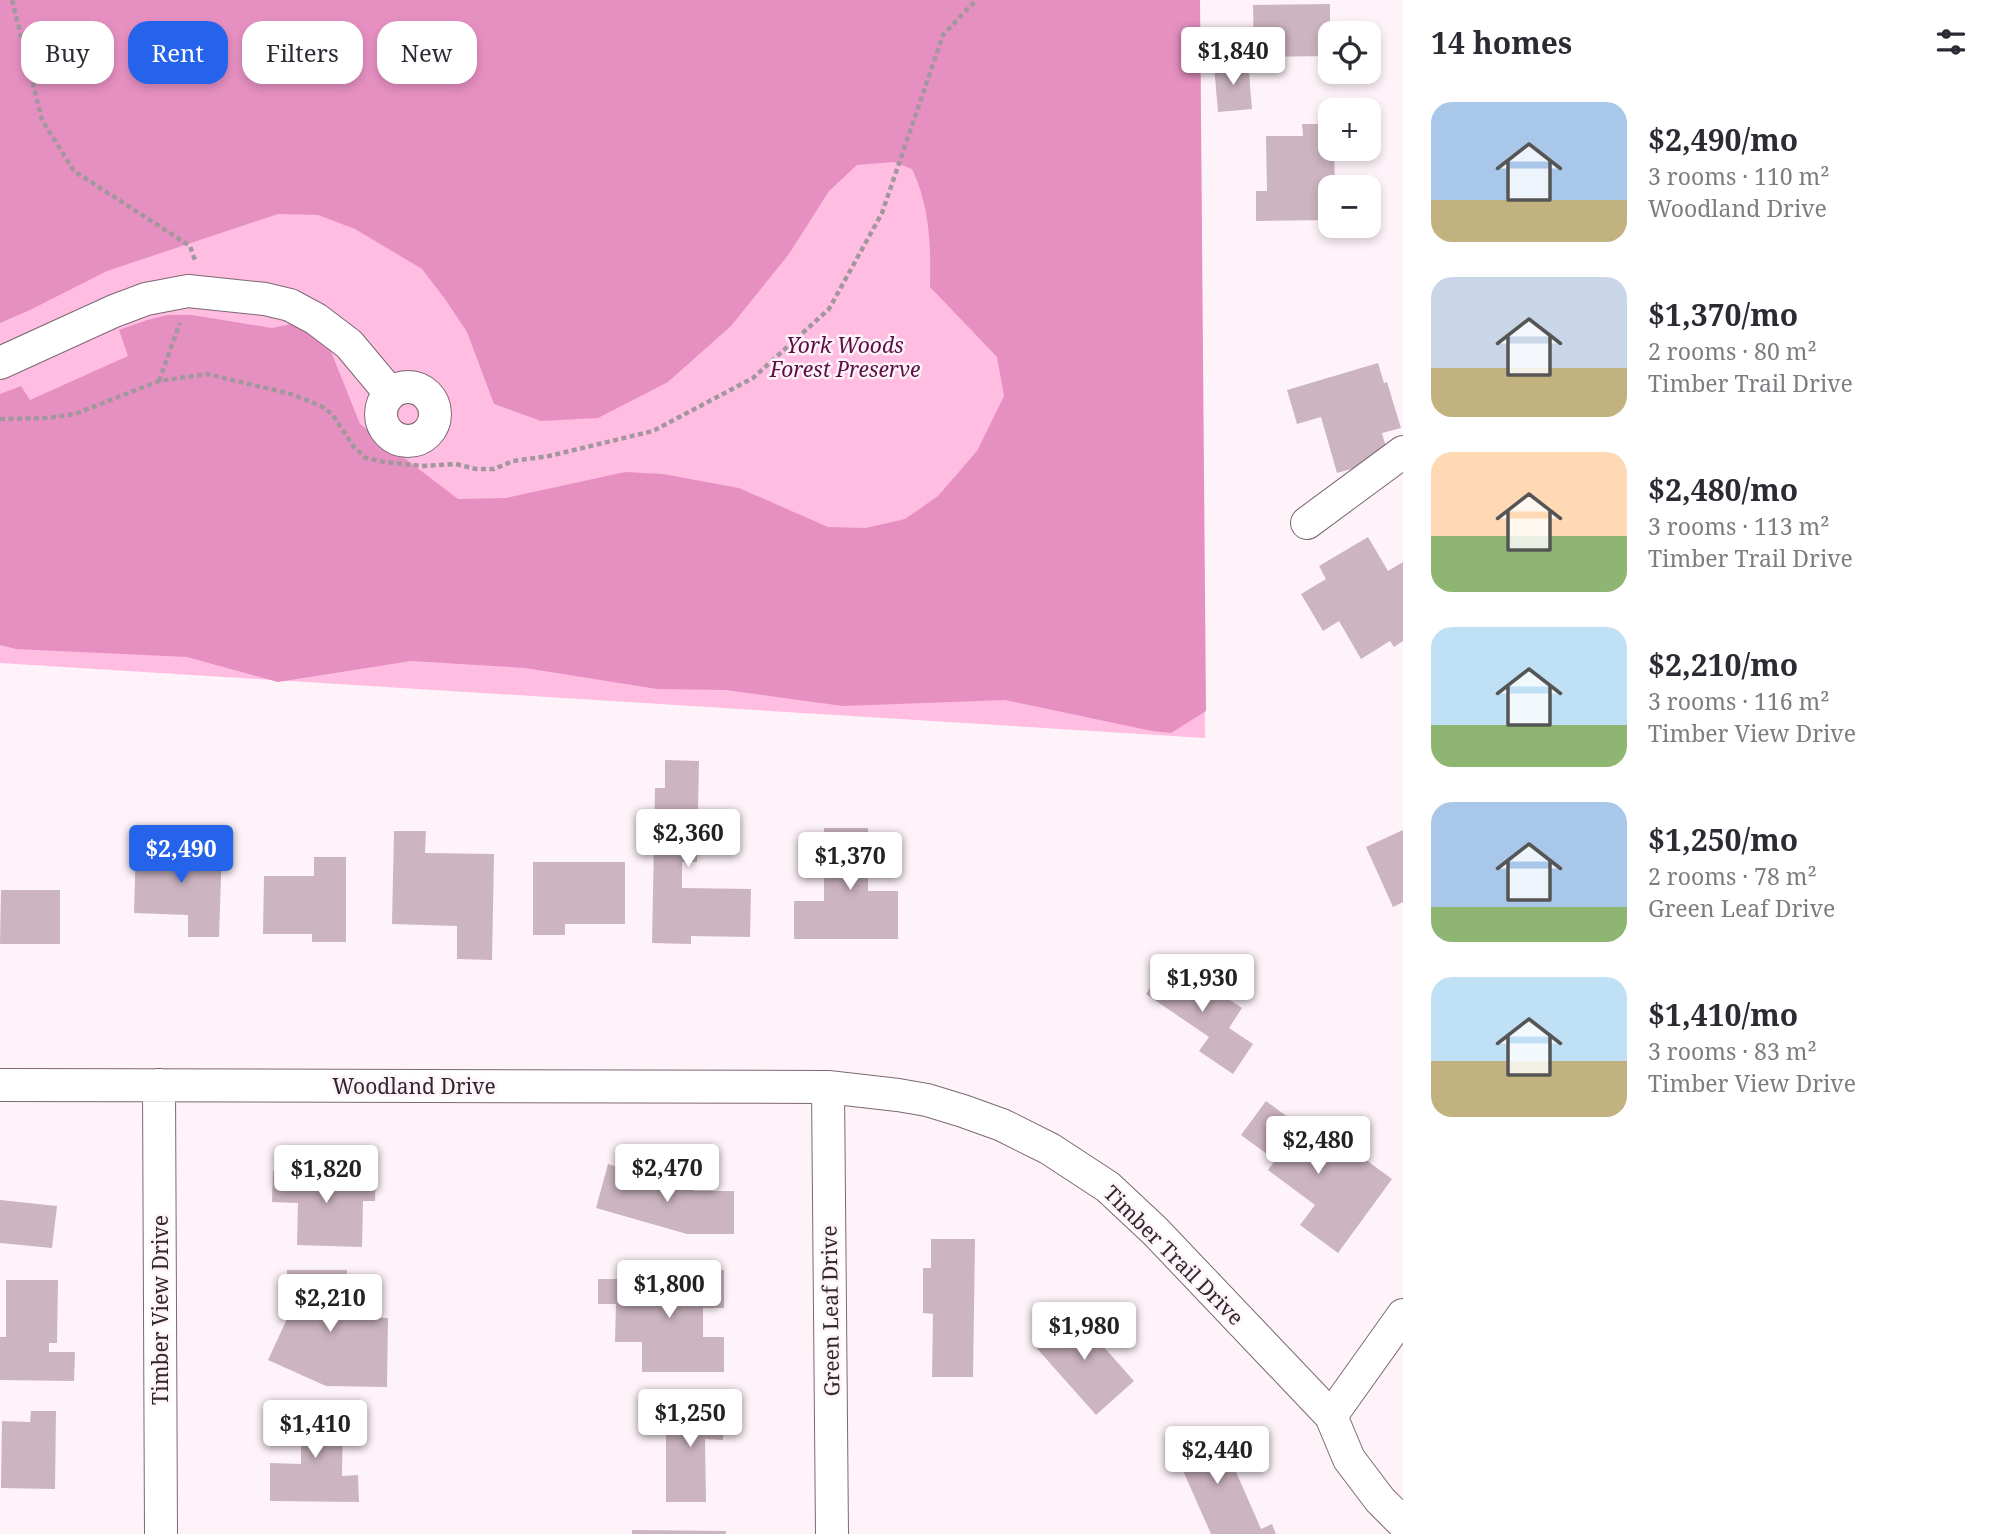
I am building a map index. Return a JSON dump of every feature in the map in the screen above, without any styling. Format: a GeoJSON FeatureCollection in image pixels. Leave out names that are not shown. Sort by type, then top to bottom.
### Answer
{"type":"FeatureCollection","features":[{"type":"Feature","properties":{"kind":"street"},"geometry":{"type":"LineString","coordinates":[[0,363],[114,311],[146,299],[188,292],[265,299],[290,305],[316,319],[349,344],[390,393]]}},
{"type":"Feature","properties":{"kind":"street"},"geometry":{"type":"LineString","coordinates":[[1307,523],[1403,452]]}},
{"type":"Feature","properties":{"kind":"street","name":"Woodland Drive"},"geometry":{"type":"LineString","coordinates":[[0,1085],[828,1087]]}},
{"type":"Feature","properties":{"kind":"street","name":"Timber View Drive"},"geometry":{"type":"LineString","coordinates":[[159,1085],[161,1534]]}},
{"type":"Feature","properties":{"kind":"street","name":"Timber Trail Drive"},"geometry":{"type":"LineString","coordinates":[[828,1087],[927,1100],[963,1111],[1002,1125],[1050,1149],[1108,1187],[1155,1231],[1331,1416],[1349,1459],[1380,1500],[1403,1523]]}},
{"type":"Feature","properties":{"kind":"street","name":"Green Leaf Drive"},"geometry":{"type":"LineString","coordinates":[[828,1087],[832,1534]]}},
{"type":"Feature","properties":{"kind":"street"},"geometry":{"type":"LineString","coordinates":[[1331,1416],[1403,1315]]}},
{"type":"Feature","properties":{"kind":"path"},"geometry":{"type":"LineString","coordinates":[[12,0],[42,120],[74,171],[190,246],[195,260],[188,292],[159,382]]}},
{"type":"Feature","properties":{"kind":"path"},"geometry":{"type":"LineString","coordinates":[[0,419],[47,418],[75,414],[159,382],[207,374],[291,394],[321,406],[332,414],[354,447],[366,458],[422,466],[456,464],[476,469],[494,468],[513,461],[549,456],[653,432],[753,378],[829,309],[882,213],[943,35],[976,0]]}},
{"type":"Feature","properties":{"kind":"green space","name":"York Woods Forest Preserve"},"geometry":{"type":"Polygon","coordinates":[[[0,0],[1200,0],[1205,738],[0,663],[0,0]]]}},
{"type":"Feature","properties":{"kind":"shaded area","name":"York Woods Forest Preserve"},"geometry":{"type":"Polygon","coordinates":[[[0,0],[1200,0],[1206,711],[1171,733],[1005,700],[843,706],[726,690],[657,689],[525,668],[411,661],[278,682],[187,657],[16,649],[0,645],[0,394],[21,386],[30,400],[128,356],[119,330],[168,315],[192,315],[272,328],[291,324],[326,339],[360,424],[458,499],[506,498],[625,472],[663,474],[739,488],[828,527],[866,528],[905,519],[938,496],[977,451],[1004,396],[997,357],[930,287],[929,242],[923,197],[912,169],[894,162],[857,165],[829,191],[789,254],[731,326],[668,382],[598,418],[541,421],[494,404],[467,332],[422,269],[355,229],[318,215],[278,214],[107,271],[0,323],[0,0]]]}},
{"type":"Feature","properties":{"kind":"building"},"geometry":{"type":"Polygon","coordinates":[[[1330,4],[1330,21],[1318,21],[1318,56],[1254,57],[1253,5],[1330,4]]]}},
{"type":"Feature","properties":{"kind":"building"},"geometry":{"type":"Polygon","coordinates":[[[1248,62],[1252,109],[1218,112],[1214,65],[1248,62]]]}},
{"type":"Feature","properties":{"kind":"building"},"geometry":{"type":"Polygon","coordinates":[[[1302,124],[1318,124],[1318,161],[1334,161],[1335,175],[1318,175],[1318,220],[1256,221],[1256,191],[1267,191],[1266,136],[1303,136],[1302,124]]]}},
{"type":"Feature","properties":{"kind":"building"},"geometry":{"type":"Polygon","coordinates":[[[1378,363],[1384,383],[1387,382],[1401,428],[1382,433],[1389,458],[1337,473],[1321,417],[1297,424],[1287,390],[1378,363]]]}},
{"type":"Feature","properties":{"kind":"building"},"geometry":{"type":"Polygon","coordinates":[[[1368,537],[1388,571],[1403,562],[1403,641],[1394,647],[1390,641],[1361,659],[1339,621],[1323,631],[1301,594],[1326,579],[1319,566],[1368,537]]]}},
{"type":"Feature","properties":{"kind":"building"},"geometry":{"type":"Polygon","coordinates":[[[665,760],[699,761],[697,862],[682,862],[682,888],[751,889],[750,937],[691,936],[691,944],[652,943],[655,788],[665,788],[665,760]]]}},
{"type":"Feature","properties":{"kind":"building"},"geometry":{"type":"Polygon","coordinates":[[[824,828],[868,828],[868,846],[893,846],[893,871],[868,871],[868,891],[898,891],[898,939],[794,939],[794,901],[824,901],[824,828]]]}},
{"type":"Feature","properties":{"kind":"building"},"geometry":{"type":"Polygon","coordinates":[[[1403,830],[1403,902],[1393,907],[1366,847],[1403,830]]]}},
{"type":"Feature","properties":{"kind":"building"},"geometry":{"type":"Polygon","coordinates":[[[394,831],[426,831],[425,853],[494,854],[492,960],[457,959],[457,926],[392,924],[394,831]]]}},
{"type":"Feature","properties":{"kind":"building"},"geometry":{"type":"Polygon","coordinates":[[[136,845],[222,847],[219,937],[188,937],[188,915],[134,913],[136,845]]]}},
{"type":"Feature","properties":{"kind":"building"},"geometry":{"type":"Polygon","coordinates":[[[314,857],[346,857],[346,942],[312,942],[312,934],[263,934],[264,876],[314,876],[314,857]]]}},
{"type":"Feature","properties":{"kind":"building"},"geometry":{"type":"Polygon","coordinates":[[[533,862],[625,862],[625,924],[565,924],[565,935],[533,935],[533,862]]]}},
{"type":"Feature","properties":{"kind":"building"},"geometry":{"type":"Polygon","coordinates":[[[1,890],[60,890],[60,944],[0,944],[1,890]]]}},
{"type":"Feature","properties":{"kind":"building"},"geometry":{"type":"Polygon","coordinates":[[[1169,959],[1242,1008],[1229,1028],[1253,1044],[1233,1074],[1199,1051],[1209,1037],[1146,994],[1169,959]]]}},
{"type":"Feature","properties":{"kind":"building"},"geometry":{"type":"Polygon","coordinates":[[[1266,1101],[1348,1161],[1355,1152],[1392,1179],[1338,1253],[1300,1225],[1315,1205],[1268,1170],[1275,1160],[1241,1135],[1266,1101]]]}},
{"type":"Feature","properties":{"kind":"building"},"geometry":{"type":"Polygon","coordinates":[[[608,1164],[695,1191],[734,1191],[734,1234],[687,1234],[596,1208],[608,1164]]]}},
{"type":"Feature","properties":{"kind":"building"},"geometry":{"type":"Polygon","coordinates":[[[273,1171],[376,1174],[375,1201],[363,1201],[362,1247],[297,1245],[298,1203],[272,1202],[273,1171]]]}},
{"type":"Feature","properties":{"kind":"building"},"geometry":{"type":"Polygon","coordinates":[[[0,1200],[57,1206],[52,1248],[0,1243],[0,1200]]]}},
{"type":"Feature","properties":{"kind":"building"},"geometry":{"type":"Polygon","coordinates":[[[931,1239],[975,1239],[973,1377],[932,1377],[933,1314],[923,1313],[923,1268],[931,1268],[931,1239]]]}},
{"type":"Feature","properties":{"kind":"building"},"geometry":{"type":"Polygon","coordinates":[[[695,1269],[724,1270],[724,1308],[703,1308],[703,1337],[724,1337],[724,1372],[642,1372],[642,1342],[615,1342],[616,1304],[598,1304],[598,1279],[695,1279],[695,1269]]]}},
{"type":"Feature","properties":{"kind":"building"},"geometry":{"type":"Polygon","coordinates":[[[287,1270],[347,1270],[347,1294],[359,1294],[378,1303],[360,1302],[346,1296],[346,1317],[388,1318],[387,1387],[326,1386],[268,1360],[286,1321],[287,1270]]]}},
{"type":"Feature","properties":{"kind":"building"},"geometry":{"type":"Polygon","coordinates":[[[6,1280],[58,1280],[57,1343],[49,1343],[49,1352],[75,1352],[74,1381],[0,1380],[0,1337],[6,1337],[6,1280]]]}},
{"type":"Feature","properties":{"kind":"building"},"geometry":{"type":"Polygon","coordinates":[[[1071,1310],[1134,1381],[1096,1415],[1033,1344],[1071,1310]]]}},
{"type":"Feature","properties":{"kind":"building"},"geometry":{"type":"Polygon","coordinates":[[[666,1404],[724,1404],[723,1440],[705,1439],[706,1502],[666,1502],[666,1404]]]}},
{"type":"Feature","properties":{"kind":"building"},"geometry":{"type":"Polygon","coordinates":[[[291,1406],[343,1406],[342,1476],[358,1475],[359,1502],[270,1501],[270,1463],[301,1464],[301,1445],[291,1445],[291,1406]]]}},
{"type":"Feature","properties":{"kind":"building"},"geometry":{"type":"Polygon","coordinates":[[[31,1411],[56,1411],[55,1489],[1,1488],[2,1421],[30,1422],[31,1411]]]}},
{"type":"Feature","properties":{"kind":"building"},"geometry":{"type":"Polygon","coordinates":[[[1216,1426],[1261,1529],[1272,1524],[1276,1534],[1211,1534],[1172,1446],[1216,1426]]]}},
{"type":"Feature","properties":{"kind":"building"},"geometry":{"type":"Polygon","coordinates":[[[632,1530],[726,1531],[726,1534],[632,1534],[632,1530]]]}}]}
